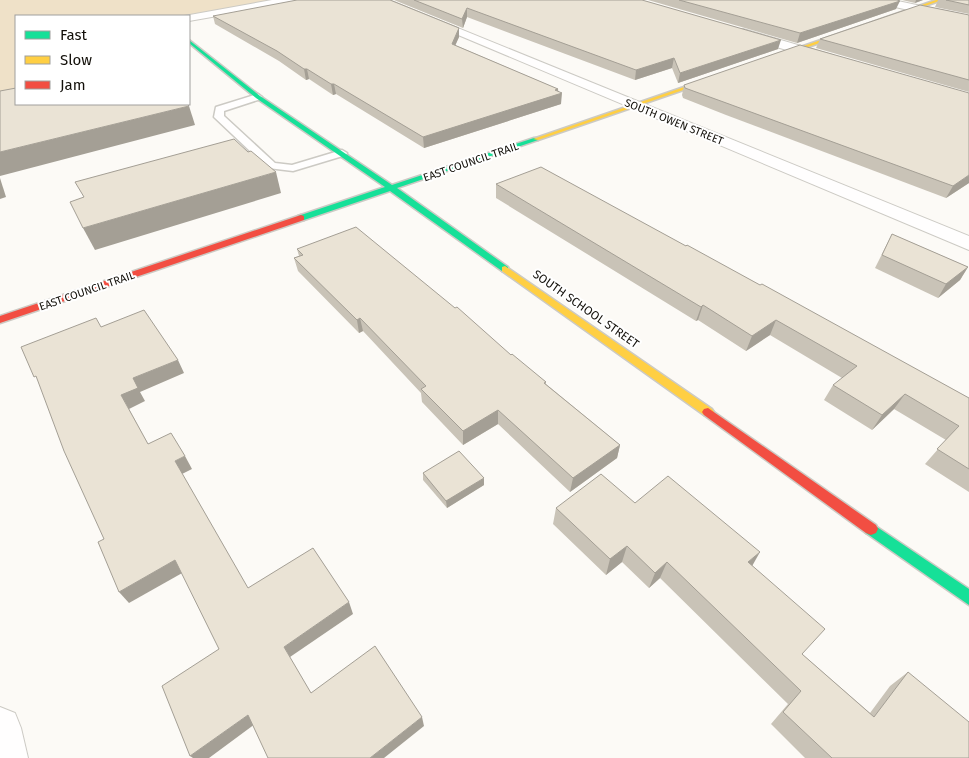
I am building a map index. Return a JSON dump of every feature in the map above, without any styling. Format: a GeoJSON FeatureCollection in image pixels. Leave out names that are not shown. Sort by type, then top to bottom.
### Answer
{"type":"FeatureCollection","features":[{"type":"Feature","properties":{"kind":"street"},"geometry":{"type":"LineString","coordinates":[[190,18],[291,0]]}},
{"type":"Feature","properties":{"kind":"street","name":"SOUTH OWEN STREET"},"geometry":{"type":"LineString","coordinates":[[380,0],[969,244]]}},
{"type":"Feature","properties":{"kind":"street"},"geometry":{"type":"LineString","coordinates":[[878,0],[969,20]]}},
{"type":"Feature","properties":{"kind":"street"},"geometry":{"type":"LineString","coordinates":[[757,63],[940,0]]}},
{"type":"Feature","properties":{"kind":"street"},"geometry":{"type":"LineString","coordinates":[[732,30],[835,60]]}},
{"type":"Feature","properties":{"kind":"street","name":"SOUTH SCHOOL STREET"},"geometry":{"type":"LineString","coordinates":[[190,42],[258,97],[392,188],[969,598]]}},
{"type":"Feature","properties":{"kind":"street","name":"EAST COUNCIL TRAIL"},"geometry":{"type":"LineString","coordinates":[[0,320],[729,73]]}},
{"type":"Feature","properties":{"kind":"street"},"geometry":{"type":"LineString","coordinates":[[0,728],[6,758]]}},
{"type":"Feature","properties":{"kind":"lane"},"geometry":{"type":"LineString","coordinates":[[258,97],[219,109],[218,113],[219,117],[272,166],[293,168],[342,154]]}},
{"type":"Feature","properties":{"kind":"shaded area"},"geometry":{"type":"Polygon","coordinates":[[[0,0],[274,0],[187,15],[15,15],[15,104],[0,108],[0,0]]]}},
{"type":"Feature","properties":{"kind":"building"},"geometry":{"type":"Polygon","coordinates":[[[297,0],[390,0],[459,28],[452,44],[558,89],[555,90],[562,93],[423,137],[334,84],[304,69],[277,51],[213,16],[297,0]]]}},
{"type":"Feature","properties":{"kind":"building"},"geometry":{"type":"Polygon","coordinates":[[[414,0],[642,0],[781,40],[680,73],[674,58],[636,70],[467,8],[462,19],[414,0]]]}},
{"type":"Feature","properties":{"kind":"building"},"geometry":{"type":"Polygon","coordinates":[[[679,0],[897,0],[900,1],[800,33],[679,0]]]}},
{"type":"Feature","properties":{"kind":"building"},"geometry":{"type":"Polygon","coordinates":[[[946,0],[969,0],[969,5],[946,0]]]}},
{"type":"Feature","properties":{"kind":"building"},"geometry":{"type":"Polygon","coordinates":[[[920,5],[969,15],[969,80],[820,39],[920,5]]]}},
{"type":"Feature","properties":{"kind":"building"},"geometry":{"type":"Polygon","coordinates":[[[800,45],[969,93],[969,175],[953,186],[685,88],[684,85],[800,45]]]}},
{"type":"Feature","properties":{"kind":"building"},"geometry":{"type":"Polygon","coordinates":[[[15,88],[15,105],[189,106],[0,152],[0,91],[15,88]]]}},
{"type":"Feature","properties":{"kind":"building"},"geometry":{"type":"Polygon","coordinates":[[[234,139],[248,152],[251,151],[276,172],[83,228],[70,202],[84,197],[75,182],[234,139]]]}},
{"type":"Feature","properties":{"kind":"building"},"geometry":{"type":"Polygon","coordinates":[[[541,167],[686,246],[760,285],[762,284],[969,398],[969,469],[937,449],[959,426],[905,394],[882,415],[833,385],[857,366],[776,320],[752,336],[703,305],[701,307],[496,184],[541,167]]]}},
{"type":"Feature","properties":{"kind":"building"},"geometry":{"type":"Polygon","coordinates":[[[356,227],[455,308],[457,307],[511,355],[546,382],[544,383],[620,445],[573,478],[498,410],[463,431],[421,389],[426,386],[360,318],[357,320],[294,258],[303,255],[297,249],[356,227]]]}},
{"type":"Feature","properties":{"kind":"building"},"geometry":{"type":"Polygon","coordinates":[[[892,234],[968,267],[946,284],[882,255],[892,234]]]}},
{"type":"Feature","properties":{"kind":"building"},"geometry":{"type":"Polygon","coordinates":[[[144,310],[178,360],[133,378],[138,388],[121,395],[148,444],[171,433],[185,456],[175,461],[248,588],[313,548],[349,602],[284,647],[311,693],[375,646],[422,717],[370,758],[268,758],[248,715],[190,756],[162,686],[219,649],[175,560],[119,592],[98,542],[104,539],[64,451],[36,376],[34,377],[21,347],[96,318],[101,327],[144,310]]]}},
{"type":"Feature","properties":{"kind":"building"},"geometry":{"type":"Polygon","coordinates":[[[459,451],[484,478],[446,501],[423,473],[459,451]]]}},
{"type":"Feature","properties":{"kind":"building"},"geometry":{"type":"Polygon","coordinates":[[[601,474],[635,503],[668,476],[760,552],[748,562],[825,629],[802,654],[874,717],[908,672],[969,722],[969,758],[832,758],[783,712],[801,691],[667,562],[655,573],[627,546],[610,559],[556,508],[601,474]]]}},
{"type":"Feature","properties":{"kind":"traffic: fast"},"geometry":{"type":"LineString","coordinates":[[190,42],[258,97],[392,188],[505,269]]}},
{"type":"Feature","properties":{"kind":"traffic: fast"},"geometry":{"type":"LineString","coordinates":[[301,218],[536,139]]}},
{"type":"Feature","properties":{"kind":"traffic: fast"},"geometry":{"type":"LineString","coordinates":[[871,529],[969,598]]}},
{"type":"Feature","properties":{"kind":"traffic: slow"},"geometry":{"type":"LineString","coordinates":[[769,59],[940,0]]}},
{"type":"Feature","properties":{"kind":"traffic: slow"},"geometry":{"type":"LineString","coordinates":[[536,139],[718,77]]}},
{"type":"Feature","properties":{"kind":"traffic: slow"},"geometry":{"type":"LineString","coordinates":[[505,269],[708,412]]}},
{"type":"Feature","properties":{"kind":"traffic: jam"},"geometry":{"type":"LineString","coordinates":[[0,320],[301,218]]}},
{"type":"Feature","properties":{"kind":"traffic: jam"},"geometry":{"type":"LineString","coordinates":[[708,412],[871,529]]}}]}
